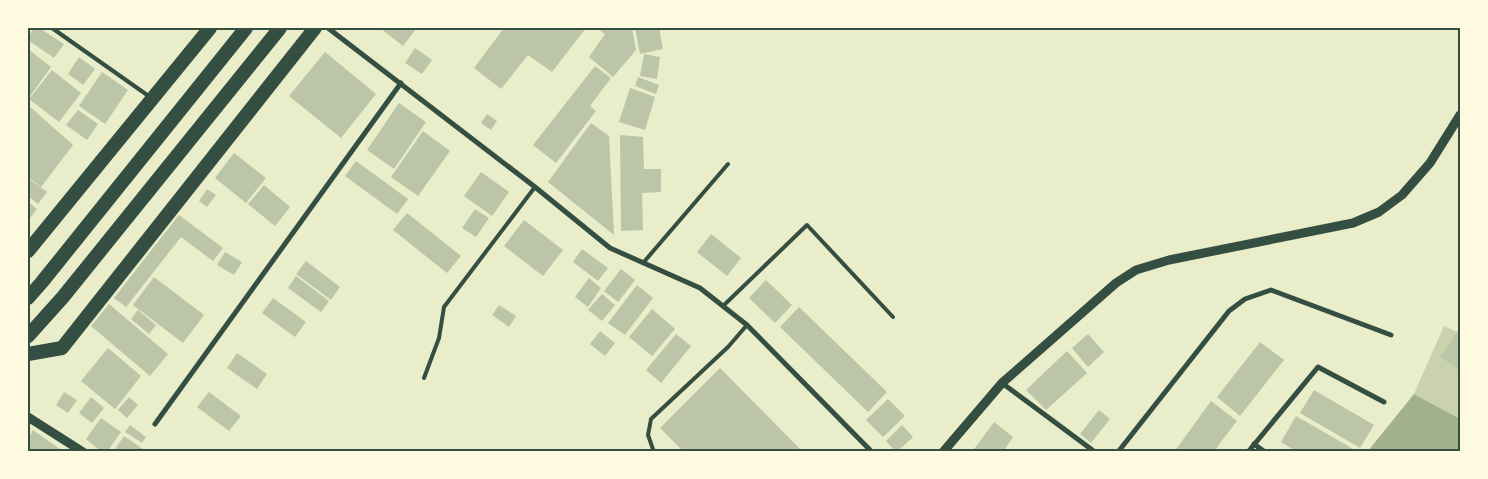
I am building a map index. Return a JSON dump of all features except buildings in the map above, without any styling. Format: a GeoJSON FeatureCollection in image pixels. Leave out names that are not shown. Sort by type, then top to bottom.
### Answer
{"type":"FeatureCollection","features":[{"type":"Feature","properties":{"kind":"highway"},"geometry":{"type":"LineString","coordinates":[[28,251],[210,28]]}},
{"type":"Feature","properties":{"kind":"highway"},"geometry":{"type":"LineString","coordinates":[[28,298],[246,28]]}},
{"type":"Feature","properties":{"kind":"highway"},"geometry":{"type":"LineString","coordinates":[[28,336],[63,297],[280,28]]}},
{"type":"Feature","properties":{"kind":"highway"},"geometry":{"type":"LineString","coordinates":[[28,354],[62,348],[315,28]]}},
{"type":"Feature","properties":{"kind":"street"},"geometry":{"type":"LineString","coordinates":[[328,28],[535,187],[610,248],[700,288],[747,325],[872,452]]}},
{"type":"Feature","properties":{"kind":"street"},"geometry":{"type":"LineString","coordinates":[[155,424],[401,83]]}},
{"type":"Feature","properties":{"kind":"street"},"geometry":{"type":"LineString","coordinates":[[943,452],[1002,383],[1116,283],[1136,270],[1169,260],[1353,223],[1379,212],[1402,195],[1430,163],[1460,115]]}},
{"type":"Feature","properties":{"kind":"street"},"geometry":{"type":"LineString","coordinates":[[1118,452],[1229,311],[1245,299],[1271,290],[1391,335]]}},
{"type":"Feature","properties":{"kind":"street"},"geometry":{"type":"LineString","coordinates":[[1248,452],[1318,367],[1384,402]]}},
{"type":"Feature","properties":{"kind":"street"},"geometry":{"type":"LineString","coordinates":[[1002,383],[1095,452]]}},
{"type":"Feature","properties":{"kind":"street"},"geometry":{"type":"LineString","coordinates":[[28,417],[83,452]]}},
{"type":"Feature","properties":{"kind":"street"},"geometry":{"type":"LineString","coordinates":[[1254,444],[1265,452]]}},
{"type":"Feature","properties":{"kind":"lane"},"geometry":{"type":"LineString","coordinates":[[52,28],[152,98]]}},
{"type":"Feature","properties":{"kind":"lane"},"geometry":{"type":"LineString","coordinates":[[643,263],[728,164]]}},
{"type":"Feature","properties":{"kind":"lane"},"geometry":{"type":"LineString","coordinates":[[424,378],[439,338],[444,307],[535,187]]}},
{"type":"Feature","properties":{"kind":"lane"},"geometry":{"type":"LineString","coordinates":[[723,306],[807,225],[893,317]]}},
{"type":"Feature","properties":{"kind":"lane"},"geometry":{"type":"LineString","coordinates":[[654,452],[648,435],[651,419],[728,347],[747,325]]}},
{"type":"Feature","properties":{"kind":"shaded area"},"geometry":{"type":"Polygon","coordinates":[[[1444,326],[1457,332],[1440,357],[1460,371],[1460,419],[1414,394],[1444,326]]]}},
{"type":"Feature","properties":{"kind":"shaded area"},"geometry":{"type":"Polygon","coordinates":[[[1414,394],[1460,419],[1460,451],[1368,451],[1414,394]]]}}]}
